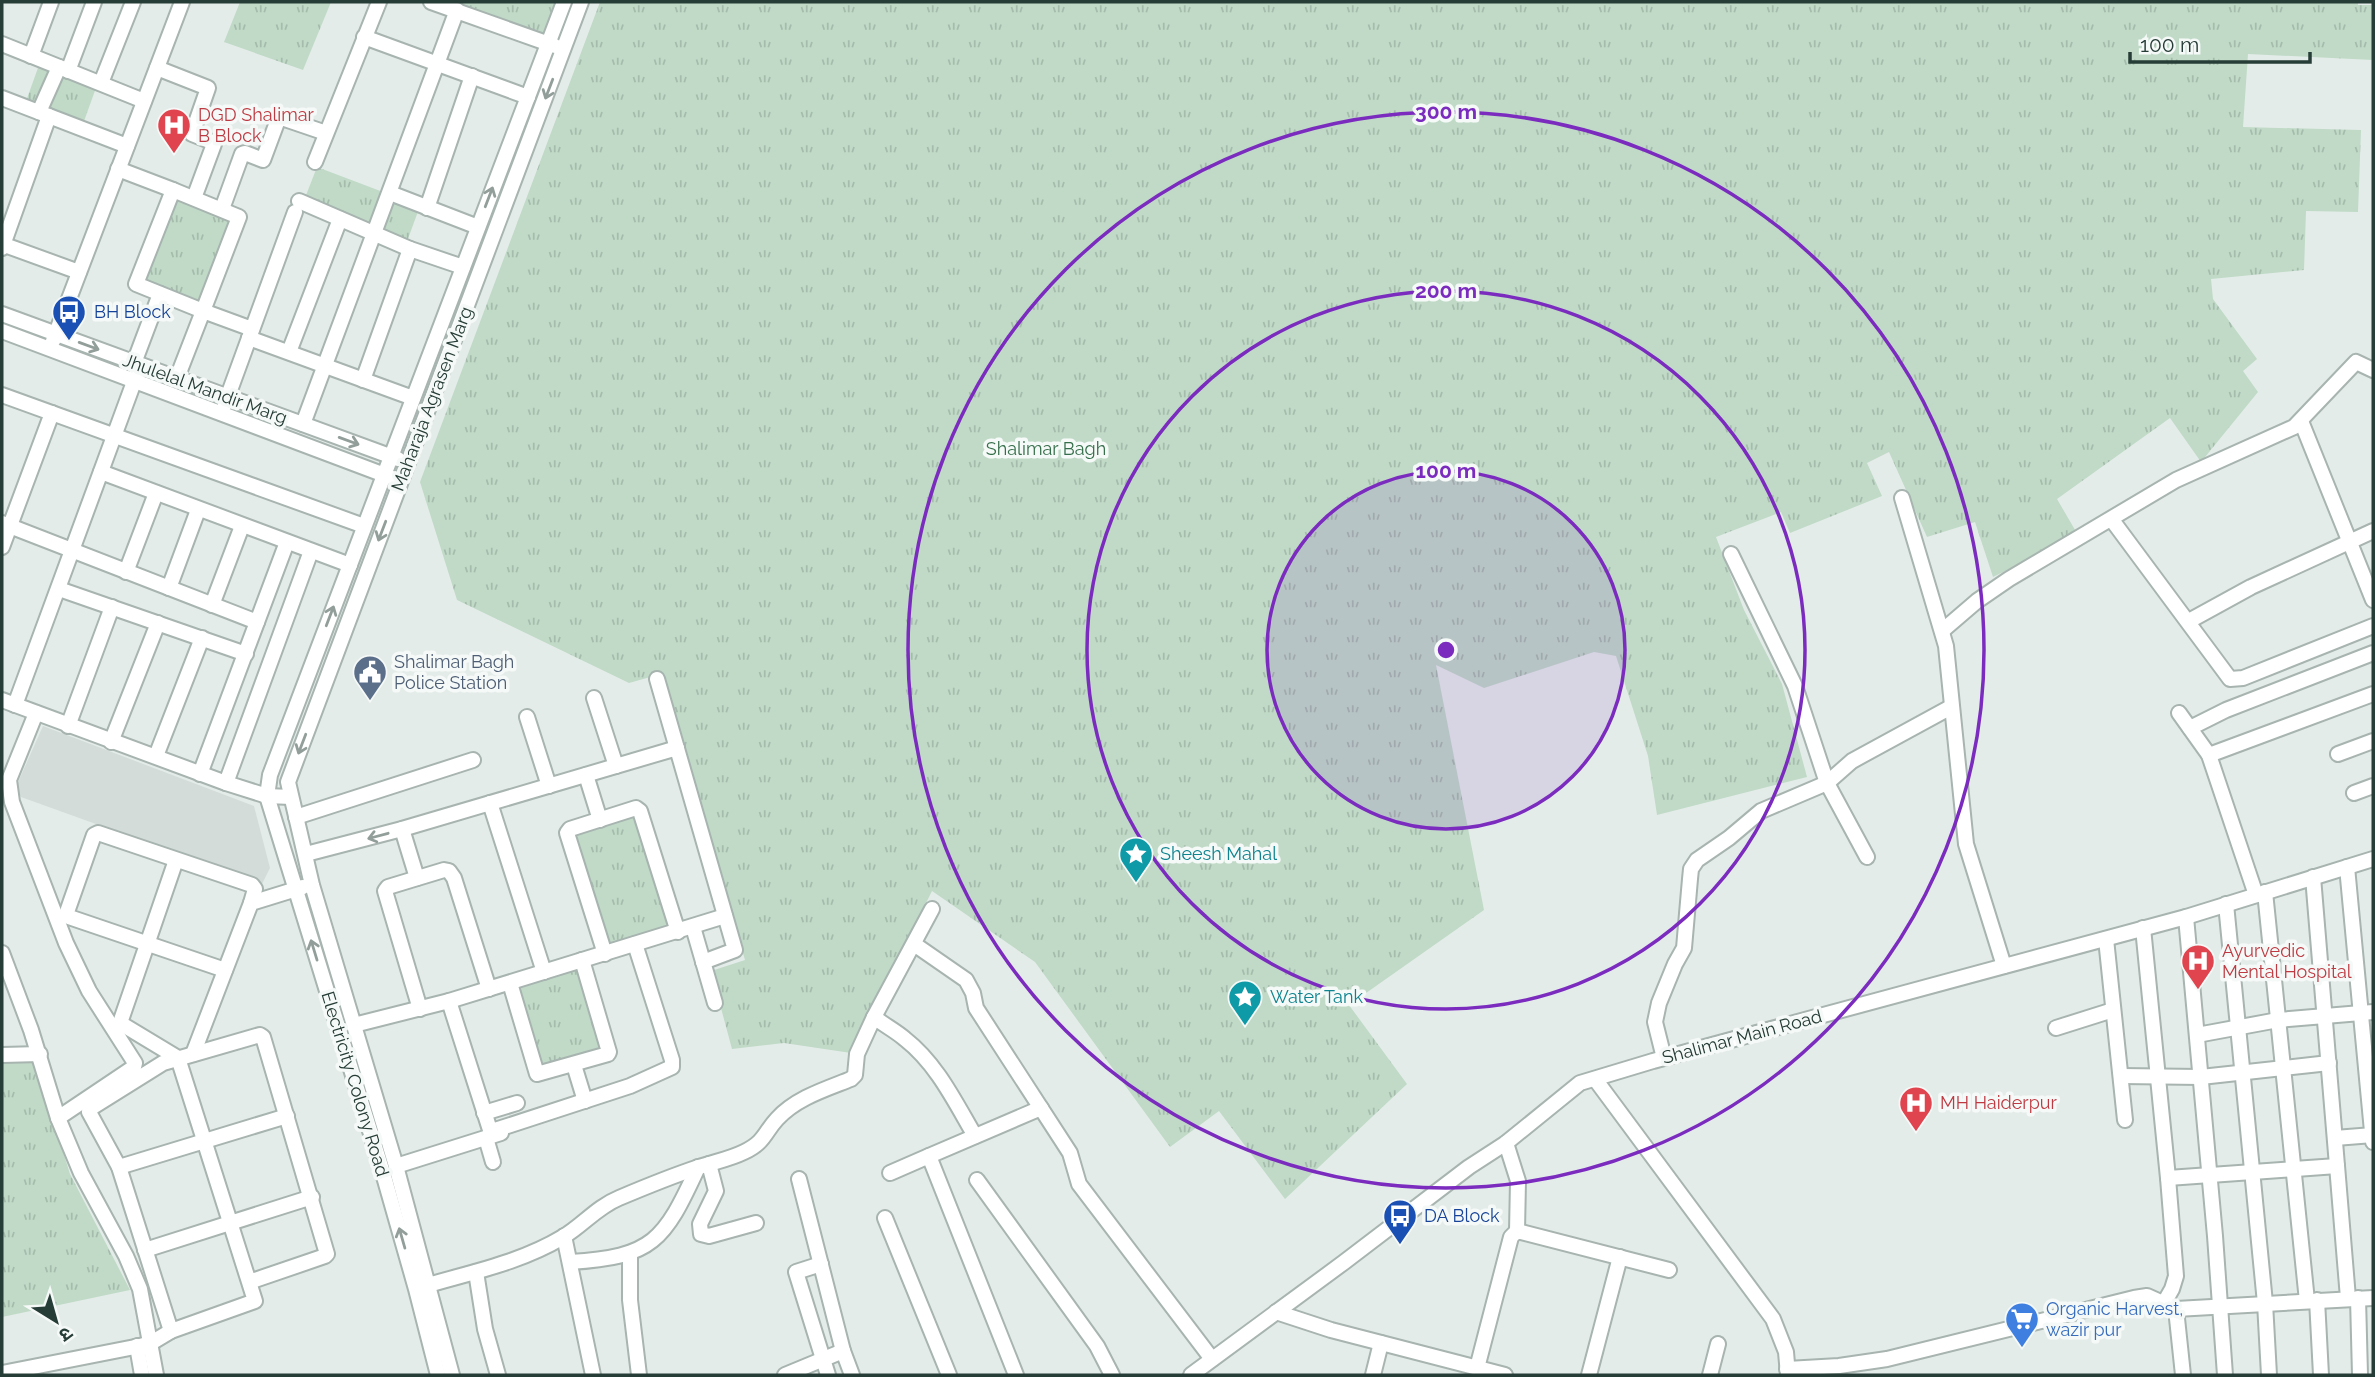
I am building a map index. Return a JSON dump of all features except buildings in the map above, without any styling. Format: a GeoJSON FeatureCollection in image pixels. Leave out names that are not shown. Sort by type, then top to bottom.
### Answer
{"type":"FeatureCollection","features":[{"type":"Feature","properties":{"kind":"street"},"geometry":{"type":"LineString","coordinates":[[31,56],[51,2]]}},
{"type":"Feature","properties":{"kind":"street"},"geometry":{"type":"LineString","coordinates":[[79,272],[2,245],[44,114],[94,2]]}},
{"type":"Feature","properties":{"kind":"street"},"geometry":{"type":"LineString","coordinates":[[101,83],[133,2]]}},
{"type":"Feature","properties":{"kind":"street"},"geometry":{"type":"LineString","coordinates":[[50,349],[182,2]]}},
{"type":"Feature","properties":{"kind":"street"},"geometry":{"type":"LineString","coordinates":[[315,162],[379,2]]}},
{"type":"Feature","properties":{"kind":"street"},"geometry":{"type":"LineString","coordinates":[[431,2],[563,49]]}},
{"type":"Feature","properties":{"kind":"street","name":"Maharaja Agrasen Marg"},"geometry":{"type":"LineString","coordinates":[[267,796],[270,775],[564,2]]}},
{"type":"Feature","properties":{"kind":"street","name":"Maharaja Agrasen Marg"},"geometry":{"type":"LineString","coordinates":[[290,797],[288,782],[581,2]]}},
{"type":"Feature","properties":{"kind":"street"},"geometry":{"type":"LineString","coordinates":[[303,424],[457,10]]}},
{"type":"Feature","properties":{"kind":"street"},"geometry":{"type":"LineString","coordinates":[[364,37],[528,97]]}},
{"type":"Feature","properties":{"kind":"street"},"geometry":{"type":"LineString","coordinates":[[2,44],[145,101]]}},
{"type":"Feature","properties":{"kind":"street"},"geometry":{"type":"LineString","coordinates":[[157,68],[208,88],[192,134],[214,144],[194,198]]}},
{"type":"Feature","properties":{"kind":"street"},"geometry":{"type":"LineString","coordinates":[[427,208],[472,76]]}},
{"type":"Feature","properties":{"kind":"street"},"geometry":{"type":"LineString","coordinates":[[2,98],[127,146]]}},
{"type":"Feature","properties":{"kind":"street"},"geometry":{"type":"LineString","coordinates":[[222,209],[242,155],[245,153],[263,160],[279,117],[326,133]]}},
{"type":"Feature","properties":{"kind":"street"},"geometry":{"type":"LineString","coordinates":[[118,169],[238,215],[239,219],[177,378]]}},
{"type":"Feature","properties":{"kind":"street"},"geometry":{"type":"LineString","coordinates":[[173,190],[136,283],[139,287],[203,311],[289,352],[413,398]]}},
{"type":"Feature","properties":{"kind":"street"},"geometry":{"type":"LineString","coordinates":[[390,193],[478,227]]}},
{"type":"Feature","properties":{"kind":"street"},"geometry":{"type":"LineString","coordinates":[[222,413],[297,207],[340,219],[410,249],[465,260],[484,259]]}},
{"type":"Feature","properties":{"kind":"street"},"geometry":{"type":"LineString","coordinates":[[289,352],[340,219]]}},
{"type":"Feature","properties":{"kind":"street"},"geometry":{"type":"LineString","coordinates":[[363,380],[410,249]]}},
{"type":"Feature","properties":{"kind":"street"},"geometry":{"type":"LineString","coordinates":[[160,294],[137,364],[135,380],[59,589],[8,703],[226,783],[267,796],[290,797]]}},
{"type":"Feature","properties":{"kind":"street","name":"Jhulelal Mandir Marg"},"geometry":{"type":"LineString","coordinates":[[2,314],[408,462]]}},
{"type":"Feature","properties":{"kind":"street","name":"Jhulelal Mandir Marg"},"geometry":{"type":"LineString","coordinates":[[2,331],[401,481]]}},
{"type":"Feature","properties":{"kind":"street"},"geometry":{"type":"LineString","coordinates":[[1942,631],[1977,601],[2009,579],[2176,480],[2283,433],[2301,421],[2356,362],[2373,370]]}},
{"type":"Feature","properties":{"kind":"street"},"geometry":{"type":"LineString","coordinates":[[2,395],[364,526]]}},
{"type":"Feature","properties":{"kind":"street"},"geometry":{"type":"LineString","coordinates":[[2,547],[6,525],[51,413]]}},
{"type":"Feature","properties":{"kind":"street"},"geometry":{"type":"LineString","coordinates":[[2301,421],[2373,600]]}},
{"type":"Feature","properties":{"kind":"street"},"geometry":{"type":"LineString","coordinates":[[101,472],[350,565]]}},
{"type":"Feature","properties":{"kind":"street"},"geometry":{"type":"LineString","coordinates":[[126,572],[156,493]]}},
{"type":"Feature","properties":{"kind":"street"},"geometry":{"type":"LineString","coordinates":[[1902,498],[1946,646],[1966,844],[2004,966]]}},
{"type":"Feature","properties":{"kind":"street"},"geometry":{"type":"LineString","coordinates":[[169,588],[198,510]]}},
{"type":"Feature","properties":{"kind":"street"},"geometry":{"type":"LineString","coordinates":[[2112,520],[2230,679],[2236,680],[2373,626]]}},
{"type":"Feature","properties":{"kind":"street"},"geometry":{"type":"LineString","coordinates":[[6,525],[257,622]]}},
{"type":"Feature","properties":{"kind":"street"},"geometry":{"type":"LineString","coordinates":[[212,605],[242,526]]}},
{"type":"Feature","properties":{"kind":"street"},"geometry":{"type":"LineString","coordinates":[[2189,621],[2251,587],[2373,531]]}},
{"type":"Feature","properties":{"kind":"street"},"geometry":{"type":"LineString","coordinates":[[200,774],[287,542]]}},
{"type":"Feature","properties":{"kind":"street"},"geometry":{"type":"LineString","coordinates":[[226,783],[312,551]]}},
{"type":"Feature","properties":{"kind":"street"},"geometry":{"type":"LineString","coordinates":[[1731,554],[1795,686],[1827,783],[1867,857]]}},
{"type":"Feature","properties":{"kind":"street"},"geometry":{"type":"LineString","coordinates":[[59,589],[246,654]]}},
{"type":"Feature","properties":{"kind":"street"},"geometry":{"type":"LineString","coordinates":[[68,726],[112,607]]}},
{"type":"Feature","properties":{"kind":"street"},"geometry":{"type":"LineString","coordinates":[[111,741],[158,623]]}},
{"type":"Feature","properties":{"kind":"street"},"geometry":{"type":"LineString","coordinates":[[156,756],[202,638]]}},
{"type":"Feature","properties":{"kind":"street"},"geometry":{"type":"LineString","coordinates":[[2190,728],[2226,710],[2373,653]]}},
{"type":"Feature","properties":{"kind":"street"},"geometry":{"type":"LineString","coordinates":[[316,654],[334,661]]}},
{"type":"Feature","properties":{"kind":"street"},"geometry":{"type":"LineString","coordinates":[[657,679],[735,951],[703,962]]}},
{"type":"Feature","properties":{"kind":"street"},"geometry":{"type":"LineString","coordinates":[[2208,755],[2373,694]]}},
{"type":"Feature","properties":{"kind":"street"},"geometry":{"type":"LineString","coordinates":[[594,698],[616,766]]}},
{"type":"Feature","properties":{"kind":"street"},"geometry":{"type":"LineString","coordinates":[[1664,1058],[1655,1022],[1658,1003],[1684,948],[1691,869],[1698,860],[1730,838],[1761,811],[1827,783],[1852,761],[1951,707]]}},
{"type":"Feature","properties":{"kind":"street"},"geometry":{"type":"LineString","coordinates":[[36,713],[9,780],[12,802],[66,943],[89,991],[135,1063],[134,1067],[58,1118]]}},
{"type":"Feature","properties":{"kind":"street"},"geometry":{"type":"LineString","coordinates":[[2179,713],[2208,755],[2261,893],[2278,1020],[2293,1169],[2321,1375]]}},
{"type":"Feature","properties":{"kind":"street"},"geometry":{"type":"LineString","coordinates":[[527,718],[549,786]]}},
{"type":"Feature","properties":{"kind":"street"},"geometry":{"type":"LineString","coordinates":[[2338,754],[2373,741]]}},
{"type":"Feature","properties":{"kind":"street"},"geometry":{"type":"LineString","coordinates":[[306,854],[402,829],[677,748]]}},
{"type":"Feature","properties":{"kind":"street"},"geometry":{"type":"LineString","coordinates":[[296,817],[473,760]]}},
{"type":"Feature","properties":{"kind":"street"},"geometry":{"type":"LineString","coordinates":[[586,775],[600,820]]}},
{"type":"Feature","properties":{"kind":"street"},"geometry":{"type":"LineString","coordinates":[[2354,793],[2373,786]]}},
{"type":"Feature","properties":{"kind":"street","name":"Electricity Colony Road"},"geometry":{"type":"LineString","coordinates":[[267,796],[421,1287],[452,1375]]}},
{"type":"Feature","properties":{"kind":"street","name":"Electricity Colony Road"},"geometry":{"type":"LineString","coordinates":[[290,797],[312,885],[396,1166],[438,1375]]}},
{"type":"Feature","properties":{"kind":"street"},"geometry":{"type":"LineString","coordinates":[[490,803],[544,972]]}},
{"type":"Feature","properties":{"kind":"street"},"geometry":{"type":"LineString","coordinates":[[605,954],[567,833],[636,807],[640,809],[686,929],[703,962],[715,1003]]}},
{"type":"Feature","properties":{"kind":"street"},"geometry":{"type":"LineString","coordinates":[[402,829],[417,878]]}},
{"type":"Feature","properties":{"kind":"street"},"geometry":{"type":"LineString","coordinates":[[9,1373],[144,1345],[172,1331],[255,1301],[205,1141],[186,1056],[225,970],[255,889],[252,885],[95,834],[67,912],[71,918],[225,970]]}},
{"type":"Feature","properties":{"kind":"street","name":"Shalimar Main Road"},"geometry":{"type":"LineString","coordinates":[[1195,1374],[1469,1167],[1506,1143],[1580,1083],[2186,917],[2373,859]]}},
{"type":"Feature","properties":{"kind":"street"},"geometry":{"type":"LineString","coordinates":[[176,860],[121,1023],[186,1056]]}},
{"type":"Feature","properties":{"kind":"street"},"geometry":{"type":"LineString","coordinates":[[2347,867],[2367,1013],[2373,1142]]}},
{"type":"Feature","properties":{"kind":"street"},"geometry":{"type":"LineString","coordinates":[[420,1009],[385,891],[388,887],[444,870],[452,873],[489,989]]}},
{"type":"Feature","properties":{"kind":"street"},"geometry":{"type":"LineString","coordinates":[[2313,877],[2337,1166],[2360,1298],[2360,1375]]}},
{"type":"Feature","properties":{"kind":"street"},"geometry":{"type":"LineString","coordinates":[[251,903],[312,885]]}},
{"type":"Feature","properties":{"kind":"street"},"geometry":{"type":"LineString","coordinates":[[2226,904],[2265,1303],[2269,1375]]}},
{"type":"Feature","properties":{"kind":"street"},"geometry":{"type":"LineString","coordinates":[[421,1287],[525,1256],[564,1236],[594,1212],[615,1200],[741,1154],[765,1138],[776,1120],[793,1105],[851,1079],[857,1068],[857,1054],[874,1017],[932,909]]}},
{"type":"Feature","properties":{"kind":"street"},"geometry":{"type":"LineString","coordinates":[[354,1025],[449,1001],[725,916]]}},
{"type":"Feature","properties":{"kind":"street"},"geometry":{"type":"LineString","coordinates":[[2186,917],[2225,1375]]}},
{"type":"Feature","properties":{"kind":"street"},"geometry":{"type":"LineString","coordinates":[[2143,928],[2176,1276],[2170,1306],[2183,1375]]}},
{"type":"Feature","properties":{"kind":"street"},"geometry":{"type":"LineString","coordinates":[[2106,939],[2125,1121]]}},
{"type":"Feature","properties":{"kind":"street"},"geometry":{"type":"LineString","coordinates":[[449,1001],[484,1113],[490,1130],[493,1131],[630,1086],[672,1067],[635,944]]}},
{"type":"Feature","properties":{"kind":"street"},"geometry":{"type":"LineString","coordinates":[[914,944],[966,981],[973,993],[976,1008],[1070,1153],[1079,1184],[1212,1359]]}},
{"type":"Feature","properties":{"kind":"street"},"geometry":{"type":"LineString","coordinates":[[2,953],[40,1054],[58,1118],[81,1173],[141,1289],[144,1345],[142,1375]]}},
{"type":"Feature","properties":{"kind":"street"},"geometry":{"type":"LineString","coordinates":[[510,983],[537,1074],[574,1065],[610,1053],[582,960]]}},
{"type":"Feature","properties":{"kind":"street"},"geometry":{"type":"LineString","coordinates":[[2056,1028],[2113,1010]]}},
{"type":"Feature","properties":{"kind":"street"},"geometry":{"type":"LineString","coordinates":[[2197,1035],[2278,1020],[2367,1013]]}},
{"type":"Feature","properties":{"kind":"street"},"geometry":{"type":"LineString","coordinates":[[874,1017],[906,1039],[923,1056],[940,1077],[975,1136]]}},
{"type":"Feature","properties":{"kind":"street"},"geometry":{"type":"LineString","coordinates":[[172,1331],[118,1167],[90,1115],[91,1108],[157,1066],[260,1035],[263,1037],[312,1197],[326,1255],[249,1282]]}},
{"type":"Feature","properties":{"kind":"street"},"geometry":{"type":"LineString","coordinates":[[2,1055],[40,1054]]}},
{"type":"Feature","properties":{"kind":"street"},"geometry":{"type":"LineString","coordinates":[[2120,1076],[2201,1077],[2329,1063]]}},
{"type":"Feature","properties":{"kind":"street"},"geometry":{"type":"LineString","coordinates":[[574,1065],[585,1101]]}},
{"type":"Feature","properties":{"kind":"street"},"geometry":{"type":"LineString","coordinates":[[1595,1079],[1773,1319],[1786,1352],[1788,1372],[1887,1359],[2134,1298],[2147,1297],[2170,1306],[2220,1306],[2360,1298]]}},
{"type":"Feature","properties":{"kind":"street"},"geometry":{"type":"LineString","coordinates":[[396,1166],[666,1082]]}},
{"type":"Feature","properties":{"kind":"street"},"geometry":{"type":"LineString","coordinates":[[484,1113],[517,1102]]}},
{"type":"Feature","properties":{"kind":"street"},"geometry":{"type":"LineString","coordinates":[[890,1173],[1041,1108]]}},
{"type":"Feature","properties":{"kind":"street"},"geometry":{"type":"LineString","coordinates":[[118,1167],[287,1116]]}},
{"type":"Feature","properties":{"kind":"street"},"geometry":{"type":"LineString","coordinates":[[2335,1138],[2373,1135]]}},
{"type":"Feature","properties":{"kind":"street"},"geometry":{"type":"LineString","coordinates":[[486,1138],[493,1162]]}},
{"type":"Feature","properties":{"kind":"street"},"geometry":{"type":"LineString","coordinates":[[1477,1368],[1511,1237],[1517,1231],[1518,1181],[1506,1143]]}},
{"type":"Feature","properties":{"kind":"street"},"geometry":{"type":"LineString","coordinates":[[929,1156],[1016,1375]]}},
{"type":"Feature","properties":{"kind":"street"},"geometry":{"type":"LineString","coordinates":[[703,1166],[716,1191],[700,1224],[701,1234],[709,1236],[756,1223]]}},
{"type":"Feature","properties":{"kind":"street"},"geometry":{"type":"LineString","coordinates":[[569,1262],[606,1260],[649,1244],[665,1229],[703,1166]]}},
{"type":"Feature","properties":{"kind":"street"},"geometry":{"type":"LineString","coordinates":[[2168,1178],[2337,1166]]}},
{"type":"Feature","properties":{"kind":"street"},"geometry":{"type":"LineString","coordinates":[[799,1180],[843,1351],[852,1375]]}},
{"type":"Feature","properties":{"kind":"street"},"geometry":{"type":"LineString","coordinates":[[976,1180],[1097,1346],[1112,1375]]}},
{"type":"Feature","properties":{"kind":"street"},"geometry":{"type":"LineString","coordinates":[[145,1250],[312,1197]]}},
{"type":"Feature","properties":{"kind":"street"},"geometry":{"type":"LineString","coordinates":[[885,1218],[948,1375]]}},
{"type":"Feature","properties":{"kind":"street"},"geometry":{"type":"LineString","coordinates":[[1517,1231],[1669,1269]]}},
{"type":"Feature","properties":{"kind":"street"},"geometry":{"type":"LineString","coordinates":[[564,1236],[593,1375]]}},
{"type":"Feature","properties":{"kind":"street"},"geometry":{"type":"LineString","coordinates":[[630,1253],[630,1300],[639,1375]]}},
{"type":"Feature","properties":{"kind":"street"},"geometry":{"type":"LineString","coordinates":[[1589,1375],[1620,1257]]}},
{"type":"Feature","properties":{"kind":"street"},"geometry":{"type":"LineString","coordinates":[[821,1264],[796,1272],[828,1375]]}},
{"type":"Feature","properties":{"kind":"street"},"geometry":{"type":"LineString","coordinates":[[476,1272],[485,1329],[498,1375]]}},
{"type":"Feature","properties":{"kind":"street"},"geometry":{"type":"LineString","coordinates":[[1276,1312],[1331,1331],[1505,1375]]}},
{"type":"Feature","properties":{"kind":"street"},"geometry":{"type":"LineString","coordinates":[[1373,1375],[1381,1343]]}},
{"type":"Feature","properties":{"kind":"street"},"geometry":{"type":"LineString","coordinates":[[1710,1375],[1718,1344]]}},
{"type":"Feature","properties":{"kind":"street"},"geometry":{"type":"LineString","coordinates":[[144,1345],[156,1375]]}},
{"type":"Feature","properties":{"kind":"street"},"geometry":{"type":"LineString","coordinates":[[785,1375],[843,1351]]}},
{"type":"Feature","properties":{"kind":"shaded area"},"geometry":{"type":"Polygon","coordinates":[[[43,726],[254,806],[270,868],[262,884],[21,797],[15,789],[43,726]]]}},
{"type":"Feature","properties":{"kind":"green space"},"geometry":{"type":"Polygon","coordinates":[[[240,2],[331,2],[303,70],[224,42],[240,2]]]}},
{"type":"Feature","properties":{"kind":"green space"},"geometry":{"type":"Polygon","coordinates":[[[421,2],[558,2],[543,39],[421,2]]]}},
{"type":"Feature","properties":{"kind":"green space","name":"Shalimar Bagh"},"geometry":{"type":"Polygon","coordinates":[[[600,2],[2358,2],[2358,5],[2373,5],[2373,60],[2248,54],[2243,127],[2361,130],[2358,212],[2306,211],[2304,270],[2211,279],[2213,299],[2257,359],[2243,371],[2258,392],[2201,462],[2170,418],[2057,499],[2078,535],[1993,577],[1975,522],[1927,537],[1889,452],[1867,463],[1882,496],[1790,533],[1781,512],[1716,537],[1744,610],[1782,684],[1807,777],[1657,815],[1648,756],[1616,656],[1594,652],[1484,688],[1436,665],[1484,910],[1349,1005],[1407,1084],[1285,1199],[1219,1111],[1170,1147],[1035,962],[932,891],[851,1053],[784,1043],[732,1049],[711,971],[745,960],[661,674],[629,683],[457,600],[420,482],[600,2]]]}},
{"type":"Feature","properties":{"kind":"green space"},"geometry":{"type":"Polygon","coordinates":[[[39,65],[97,85],[83,124],[25,104],[39,65]]]}},
{"type":"Feature","properties":{"kind":"green space"},"geometry":{"type":"Polygon","coordinates":[[[317,167],[420,206],[405,247],[301,208],[317,167]]]}},
{"type":"Feature","properties":{"kind":"green space"},"geometry":{"type":"Polygon","coordinates":[[[175,195],[234,217],[200,306],[141,283],[175,195]]]}},
{"type":"Feature","properties":{"kind":"green space"},"geometry":{"type":"Polygon","coordinates":[[[637,812],[673,928],[607,949],[571,833],[637,812]]]}},
{"type":"Feature","properties":{"kind":"green space"},"geometry":{"type":"Polygon","coordinates":[[[580,966],[606,1051],[541,1071],[515,985],[580,966]]]}},
{"type":"Feature","properties":{"kind":"green space"},"geometry":{"type":"Polygon","coordinates":[[[34,1059],[70,1174],[130,1290],[2,1317],[2,1060],[34,1059]]]}},
{"type":"Feature","properties":{"kind":"place","name":"DGD Shalimar B Block"},"geometry":{"type":"Point","coordinates":[174,155]}},
{"type":"Feature","properties":{"kind":"place","name":"BH Block"},"geometry":{"type":"Point","coordinates":[69,342]}},
{"type":"Feature","properties":{"kind":"place","name":"Shalimar Bagh Police Station"},"geometry":{"type":"Point","coordinates":[370,702]}},
{"type":"Feature","properties":{"kind":"place","name":"Sheesh Mahal"},"geometry":{"type":"Point","coordinates":[1136,884]}},
{"type":"Feature","properties":{"kind":"place","name":"Ayurvedic Mental Hospital"},"geometry":{"type":"Point","coordinates":[2198,991]}},
{"type":"Feature","properties":{"kind":"place","name":"Water Tank"},"geometry":{"type":"Point","coordinates":[1245,1027]}},
{"type":"Feature","properties":{"kind":"place","name":"MH Haiderpur"},"geometry":{"type":"Point","coordinates":[1916,1133]}},
{"type":"Feature","properties":{"kind":"place","name":"DA Block"},"geometry":{"type":"Point","coordinates":[1400,1246]}},
{"type":"Feature","properties":{"kind":"place","name":"Organic Harvest, wazir pur"},"geometry":{"type":"Point","coordinates":[2022,1349]}}]}
